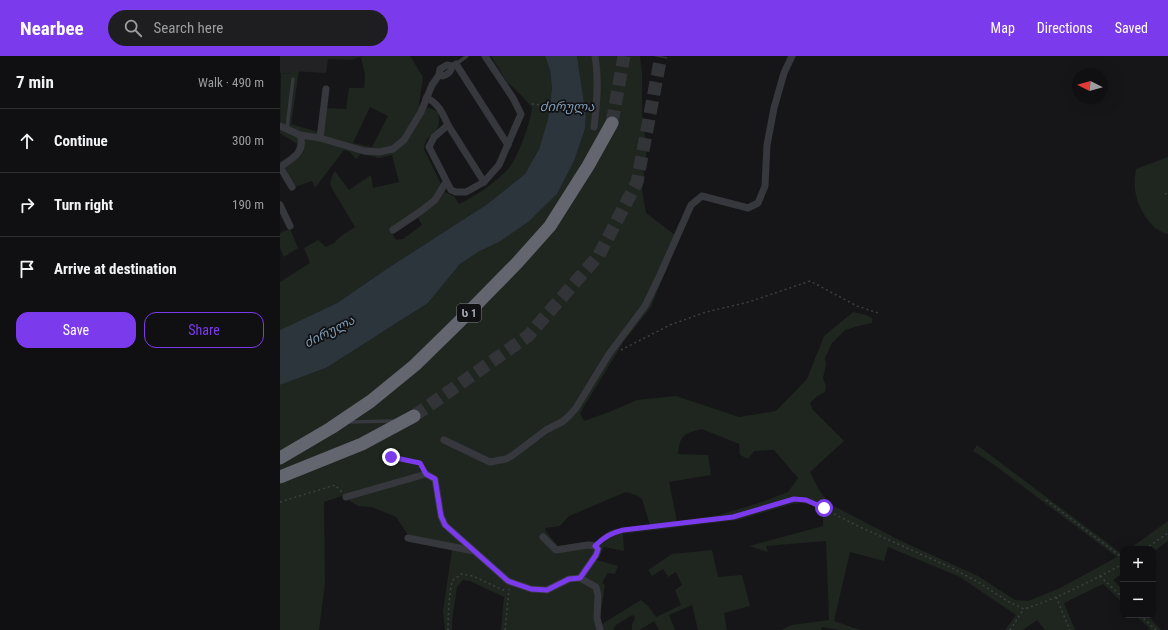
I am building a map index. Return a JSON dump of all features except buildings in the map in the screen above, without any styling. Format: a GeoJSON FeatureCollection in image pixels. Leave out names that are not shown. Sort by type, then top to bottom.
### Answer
{"type":"FeatureCollection","features":[{"type":"Feature","properties":{"kind":"highway","name":"ს 1"},"geometry":{"type":"LineString","coordinates":[[280,458],[371,401],[415,364],[460,322],[517,263],[550,226],[588,166],[612,123]]}},
{"type":"Feature","properties":{"kind":"highway"},"geometry":{"type":"LineString","coordinates":[[280,477],[362,444],[410,418]]}},
{"type":"Feature","properties":{"kind":"street"},"geometry":{"type":"LineString","coordinates":[[448,125],[434,137],[428,147],[451,190],[456,192],[466,192],[484,182],[499,165],[521,114],[513,98],[485,56]]}},
{"type":"Feature","properties":{"kind":"street"},"geometry":{"type":"LineString","coordinates":[[594,127],[598,87],[595,56]]}},
{"type":"Feature","properties":{"kind":"street"},"geometry":{"type":"LineString","coordinates":[[444,440],[490,462],[506,459],[546,430],[562,422],[569,416],[576,408],[609,354],[645,306],[691,205],[702,196],[748,208],[758,203],[765,186],[767,145],[774,108],[784,73],[792,56]]}},
{"type":"Feature","properties":{"kind":"street"},"geometry":{"type":"LineString","coordinates":[[280,126],[300,135],[320,138],[364,151],[380,152],[393,149],[404,140],[421,112],[426,98],[439,75],[440,69],[446,65],[454,65],[508,145]]}},
{"type":"Feature","properties":{"kind":"street"},"geometry":{"type":"LineString","coordinates":[[320,138],[326,89]]}},
{"type":"Feature","properties":{"kind":"street"},"geometry":{"type":"LineString","coordinates":[[426,98],[431,99],[440,109],[448,125],[484,182]]}},
{"type":"Feature","properties":{"kind":"street"},"geometry":{"type":"LineString","coordinates":[[292,187],[280,167],[297,155],[300,151],[300,135]]}},
{"type":"Feature","properties":{"kind":"street"},"geometry":{"type":"LineString","coordinates":[[393,230],[435,200],[446,182]]}},
{"type":"Feature","properties":{"kind":"street"},"geometry":{"type":"LineString","coordinates":[[280,205],[290,226]]}},
{"type":"Feature","properties":{"kind":"street"},"geometry":{"type":"LineString","coordinates":[[346,497],[426,474],[435,479],[441,516],[445,525],[508,581],[531,589],[547,590],[569,579],[580,578],[596,587],[598,595],[597,618],[600,630]]}},
{"type":"Feature","properties":{"kind":"street"},"geometry":{"type":"LineString","coordinates":[[408,538],[475,551]]}},
{"type":"Feature","properties":{"kind":"street"},"geometry":{"type":"LineString","coordinates":[[543,538],[556,550],[588,545],[595,546],[598,549],[596,555],[580,578]]}},
{"type":"Feature","properties":{"kind":"lane"},"geometry":{"type":"LineString","coordinates":[[454,65],[467,56]]}},
{"type":"Feature","properties":{"kind":"lane"},"geometry":{"type":"LineString","coordinates":[[287,130],[293,80]]}},
{"type":"Feature","properties":{"kind":"lane"},"geometry":{"type":"LineString","coordinates":[[339,422],[410,418]]}},
{"type":"Feature","properties":{"kind":"lane"},"geometry":{"type":"LineString","coordinates":[[391,457],[420,463],[426,474]]}},
{"type":"Feature","properties":{"kind":"path"},"geometry":{"type":"LineString","coordinates":[[532,104],[596,109]]}},
{"type":"Feature","properties":{"kind":"path"},"geometry":{"type":"LineString","coordinates":[[609,354],[624,349],[670,325],[706,312],[749,302],[810,281],[857,306],[878,313]]}},
{"type":"Feature","properties":{"kind":"path"},"geometry":{"type":"LineString","coordinates":[[280,502],[335,485],[346,497]]}},
{"type":"Feature","properties":{"kind":"path"},"geometry":{"type":"LineString","coordinates":[[595,546],[612,533],[623,530],[733,517],[794,499],[806,500],[862,528],[952,568],[978,582],[1009,602],[1024,609]]}},
{"type":"Feature","properties":{"kind":"path"},"geometry":{"type":"LineString","coordinates":[[1046,500],[1120,556]]}},
{"type":"Feature","properties":{"kind":"path"},"geometry":{"type":"LineString","coordinates":[[1149,546],[1168,533]]}},
{"type":"Feature","properties":{"kind":"path"},"geometry":{"type":"LineString","coordinates":[[1010,630],[1024,609],[1038,605],[1088,583],[1120,566]]}},
{"type":"Feature","properties":{"kind":"path"},"geometry":{"type":"LineString","coordinates":[[448,630],[451,591],[454,580],[461,574],[473,576],[503,590],[510,587],[505,630]]}},
{"type":"Feature","properties":{"kind":"path"},"geometry":{"type":"LineString","coordinates":[[1100,576],[1120,595]]}},
{"type":"Feature","properties":{"kind":"path"},"geometry":{"type":"LineString","coordinates":[[1056,597],[1070,630]]}},
{"type":"Feature","properties":{"kind":"path"},"geometry":{"type":"LineString","coordinates":[[1143,618],[1156,630]]}},
{"type":"Feature","properties":{"kind":"shaded area"},"geometry":{"type":"Polygon","coordinates":[[[280,56],[363,56],[351,60],[328,59],[326,73],[292,71],[292,74],[280,73],[280,56]]]}},
{"type":"Feature","properties":{"kind":"shaded area"},"geometry":{"type":"Polygon","coordinates":[[[410,56],[423,77],[419,105],[438,112],[438,127],[427,139],[424,149],[445,192],[454,196],[459,204],[485,189],[498,179],[513,163],[527,130],[531,113],[532,107],[507,82],[491,56],[545,56],[550,70],[552,88],[548,119],[539,149],[525,174],[486,205],[388,268],[337,303],[280,330],[280,282],[310,263],[304,248],[318,240],[326,247],[334,243],[341,236],[355,227],[330,185],[335,171],[349,190],[371,175],[373,188],[399,182],[392,155],[379,158],[361,154],[356,159],[350,152],[344,150],[315,188],[312,181],[295,187],[293,190],[290,188],[283,178],[280,162],[295,152],[297,144],[280,133],[281,73],[291,74],[292,71],[299,71],[291,124],[318,132],[323,87],[328,87],[326,108],[346,109],[349,88],[364,88],[365,75],[361,57],[410,56]],[[370,107],[353,143],[372,147],[388,116],[370,107]],[[418,218],[392,233],[396,240],[403,239],[422,225],[418,218]]]}},
{"type":"Feature","properties":{"kind":"shaded area"},"geometry":{"type":"Polygon","coordinates":[[[577,56],[640,56],[642,73],[642,114],[647,149],[642,191],[646,213],[679,238],[651,307],[624,341],[580,413],[584,421],[637,400],[676,396],[739,417],[776,411],[807,379],[824,336],[853,312],[866,315],[872,318],[872,323],[845,330],[832,343],[825,358],[826,365],[823,378],[826,386],[825,392],[817,396],[810,403],[813,410],[844,441],[810,472],[819,490],[830,504],[901,541],[978,576],[1015,600],[1028,601],[1060,588],[1117,557],[993,464],[973,451],[977,445],[1120,552],[1120,575],[1113,580],[1120,587],[1120,600],[1103,584],[1064,603],[1075,630],[1045,630],[1037,620],[1023,630],[1005,630],[1016,615],[960,577],[888,547],[884,561],[850,552],[834,621],[860,630],[840,630],[822,627],[821,630],[781,630],[792,625],[829,620],[826,541],[766,546],[768,552],[749,546],[823,526],[821,512],[812,505],[802,503],[792,504],[738,520],[623,534],[624,551],[604,547],[597,560],[618,566],[615,574],[608,573],[602,583],[605,585],[600,617],[602,624],[641,600],[648,606],[656,617],[681,605],[675,590],[682,585],[676,572],[668,577],[663,569],[652,576],[648,570],[672,554],[712,550],[718,577],[742,575],[750,606],[724,613],[727,630],[698,630],[692,605],[669,615],[675,630],[659,630],[654,621],[640,630],[632,630],[635,617],[632,615],[616,625],[613,629],[616,630],[501,630],[504,597],[470,581],[463,580],[457,587],[452,630],[445,630],[443,611],[452,550],[408,535],[396,517],[372,507],[358,506],[350,501],[345,495],[324,502],[325,583],[319,630],[280,630],[280,385],[326,368],[428,303],[460,264],[478,252],[499,242],[557,194],[574,161],[585,129],[586,116],[577,56]],[[702,429],[684,436],[680,443],[678,454],[708,455],[711,475],[669,482],[677,521],[719,515],[762,502],[788,492],[798,478],[774,450],[754,451],[748,459],[740,455],[739,444],[702,429]],[[626,492],[569,516],[560,526],[546,528],[545,530],[558,546],[596,541],[610,530],[650,525],[642,499],[636,495],[626,492]]]}},
{"type":"Feature","properties":{"kind":"shaded area"},"geometry":{"type":"Polygon","coordinates":[[[1168,157],[1168,234],[1155,228],[1141,209],[1136,195],[1135,176],[1136,169],[1168,157]]]}},
{"type":"Feature","properties":{"kind":"shaded area"},"geometry":{"type":"Polygon","coordinates":[[[280,200],[294,228],[290,229],[298,248],[284,257],[280,248],[280,233],[289,229],[280,211],[280,200]]]}},
{"type":"Feature","properties":{"kind":"shaded area"},"geometry":{"type":"Polygon","coordinates":[[[1168,521],[1168,541],[1156,550],[1156,546],[1133,546],[1168,521]]]}},
{"type":"Feature","properties":{"kind":"shaded area"},"geometry":{"type":"Polygon","coordinates":[[[1138,618],[1150,618],[1161,630],[1151,630],[1138,618]]]}},
{"type":"Feature","properties":{"kind":"water","name":"ძირულა"},"geometry":{"type":"Polygon","coordinates":[[[545,56],[577,56],[586,116],[585,129],[574,161],[557,194],[528,222],[499,242],[478,252],[460,264],[428,303],[326,368],[280,385],[280,330],[337,303],[388,268],[486,205],[525,174],[539,149],[548,119],[552,88],[550,70],[545,56]]]}},
{"type":"Feature","properties":{"kind":"tunnel"},"geometry":{"type":"LineString","coordinates":[[612,123],[624,56]]}},
{"type":"Feature","properties":{"kind":"tunnel"},"geometry":{"type":"LineString","coordinates":[[414,416],[528,336],[599,255],[637,182],[661,56]]}},
{"type":"Feature","properties":{"kind":"route"},"geometry":{"type":"LineString","coordinates":[[391,457],[420,463],[426,474],[435,479],[441,516],[445,525],[508,581],[531,589],[547,590],[569,579],[580,578],[596,555],[598,549],[595,546],[612,533],[623,530],[668,526],[733,517],[794,499],[806,500],[824,508]]}}]}
